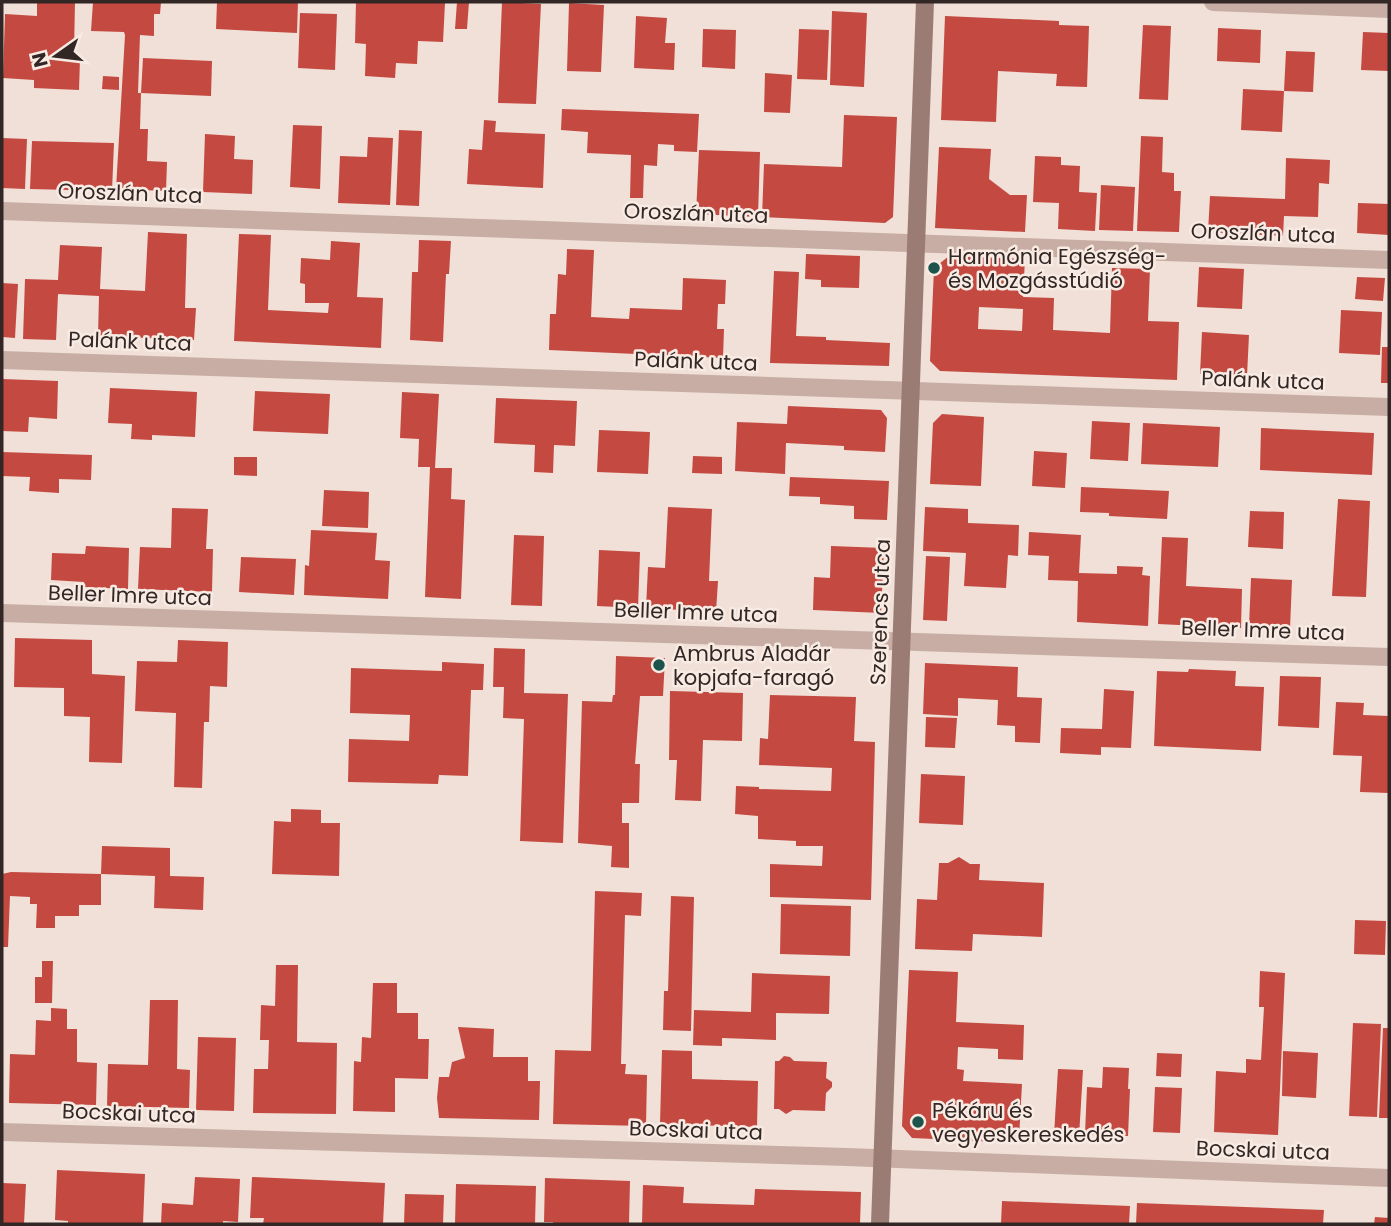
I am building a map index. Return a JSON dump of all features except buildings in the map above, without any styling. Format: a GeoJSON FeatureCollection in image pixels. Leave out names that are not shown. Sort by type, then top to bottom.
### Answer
{"type":"FeatureCollection","features":[{"type":"Feature","properties":{"kind":"street","name":"Szerencs utca"},"geometry":{"type":"LineString","coordinates":[[880,1224],[925,2]]}},
{"type":"Feature","properties":{"kind":"street"},"geometry":{"type":"LineString","coordinates":[[1213,2],[1389,9]]}},
{"type":"Feature","properties":{"kind":"street","name":"Oroszlán utca"},"geometry":{"type":"LineString","coordinates":[[2,211],[1389,260]]}},
{"type":"Feature","properties":{"kind":"street","name":"Palánk utca"},"geometry":{"type":"LineString","coordinates":[[2,360],[1389,407]]}},
{"type":"Feature","properties":{"kind":"street","name":"Beller Imre utca"},"geometry":{"type":"LineString","coordinates":[[2,613],[1389,657]]}},
{"type":"Feature","properties":{"kind":"street","name":"Bocskai utca"},"geometry":{"type":"LineString","coordinates":[[2,1132],[883,1158],[1389,1178]]}},
{"type":"Feature","properties":{"kind":"place","name":"Harmónia Egészség- és Mozgásstúdió"},"geometry":{"type":"Point","coordinates":[934,268]}},
{"type":"Feature","properties":{"kind":"place","name":"Ambrus Aladár kopjafa-faragó"},"geometry":{"type":"Point","coordinates":[659,665]}},
{"type":"Feature","properties":{"kind":"place","name":"Pékáru és vegyeskereskedés"},"geometry":{"type":"Point","coordinates":[918,1122]}}]}
